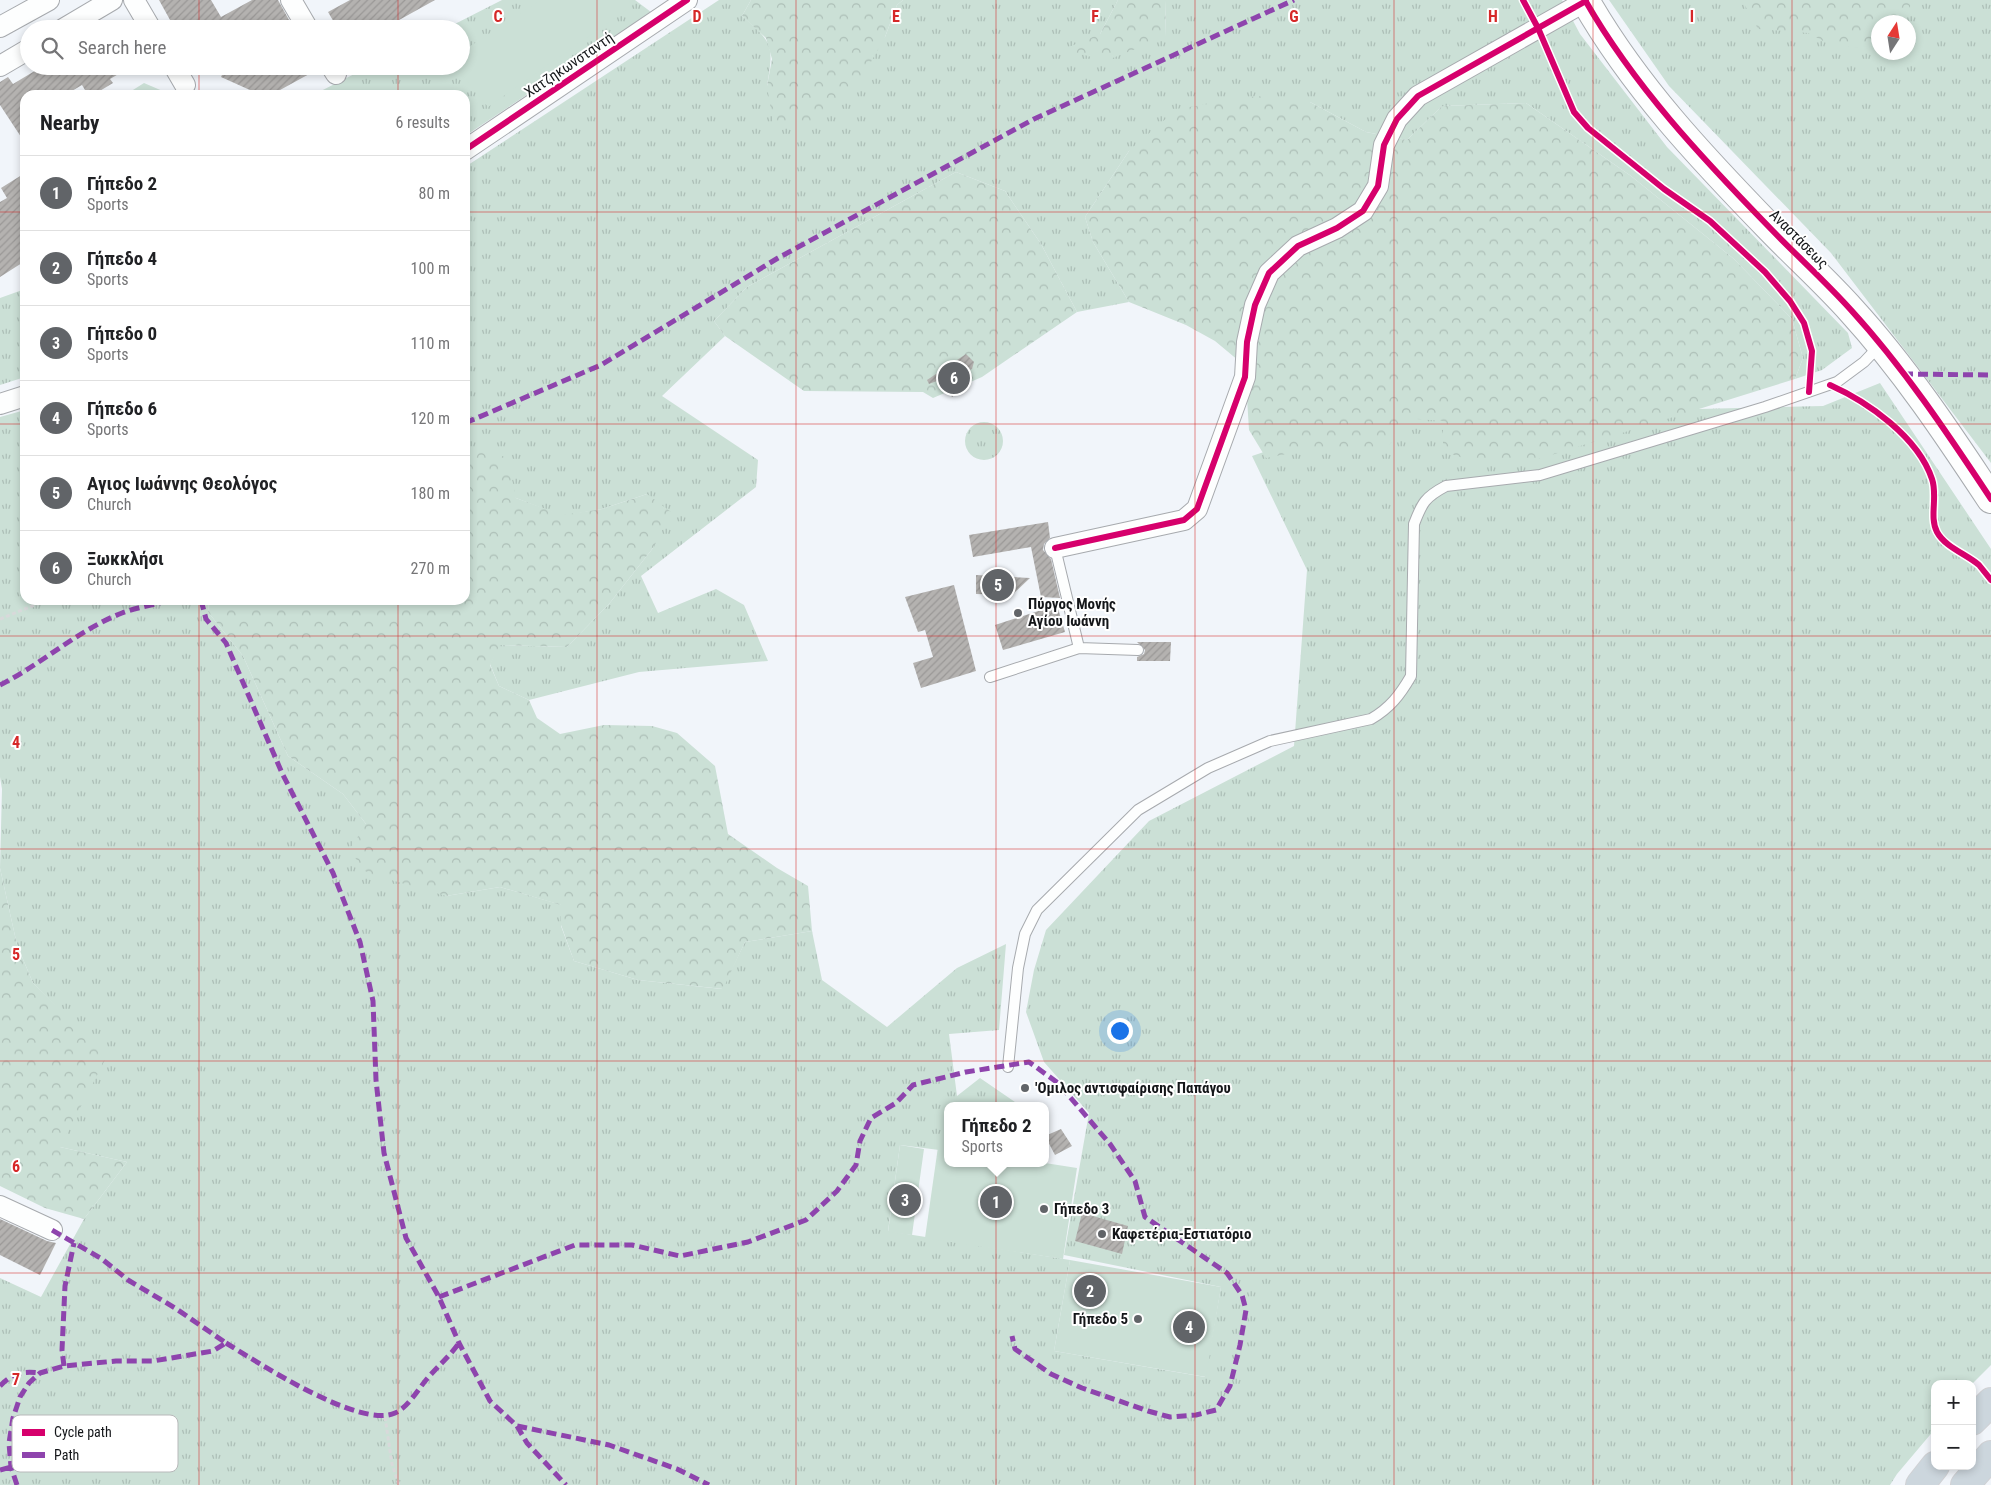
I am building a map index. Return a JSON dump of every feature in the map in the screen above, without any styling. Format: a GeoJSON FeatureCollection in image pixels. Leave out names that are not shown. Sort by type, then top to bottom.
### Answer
{"type":"FeatureCollection","features":[{"type":"Feature","properties":{"kind":"highway"},"geometry":{"type":"LineString","coordinates":[[1976,1417],[1991,1402]]}},
{"type":"Feature","properties":{"kind":"highway"},"geometry":{"type":"LineString","coordinates":[[1965,1485],[1991,1455]]}},
{"type":"Feature","properties":{"kind":"highway"},"geometry":{"type":"LineString","coordinates":[[1920,1485],[1932,1470]]}},
{"type":"Feature","properties":{"kind":"street"},"geometry":{"type":"LineString","coordinates":[[78,20],[112,0]]}},
{"type":"Feature","properties":{"kind":"street"},"geometry":{"type":"LineString","coordinates":[[134,0],[146,20]]}},
{"type":"Feature","properties":{"kind":"street"},"geometry":{"type":"LineString","coordinates":[[291,0],[303,20]]}},
{"type":"Feature","properties":{"kind":"street","name":"Χατζηκωνσταντή"},"geometry":{"type":"LineString","coordinates":[[470,147],[687,0]]}},
{"type":"Feature","properties":{"kind":"street"},"geometry":{"type":"LineString","coordinates":[[1055,548],[1184,520],[1197,509],[1245,377],[1247,342],[1255,305],[1269,273],[1298,246],[1337,228],[1363,211],[1378,186],[1384,145],[1397,119],[1418,96],[1586,1]]}},
{"type":"Feature","properties":{"kind":"street","name":"Αναστάσεως"},"geometry":{"type":"LineString","coordinates":[[1586,1],[1634,76],[1698,151],[1852,310],[1951,437],[1991,499]]}},
{"type":"Feature","properties":{"kind":"street"},"geometry":{"type":"LineString","coordinates":[[0,27],[39,2]]}},
{"type":"Feature","properties":{"kind":"street"},"geometry":{"type":"LineString","coordinates":[[0,66],[20,54]]}},
{"type":"Feature","properties":{"kind":"street"},"geometry":{"type":"LineString","coordinates":[[179,75],[185,85]]}},
{"type":"Feature","properties":{"kind":"street"},"geometry":{"type":"LineString","coordinates":[[0,404],[20,398]]}},
{"type":"Feature","properties":{"kind":"street"},"geometry":{"type":"LineString","coordinates":[[0,1206],[52,1230]]}},
{"type":"Feature","properties":{"kind":"lane"},"geometry":{"type":"LineString","coordinates":[[1008,1067],[1018,968],[1025,934],[1037,910],[1138,810],[1208,768],[1270,741],[1371,719],[1385,711],[1400,696],[1411,676],[1414,524],[1422,502],[1446,486],[1540,475],[1764,407],[1837,382],[1864,362],[1880,345]]}},
{"type":"Feature","properties":{"kind":"lane"},"geometry":{"type":"LineString","coordinates":[[1055,548],[1079,648]]}},
{"type":"Feature","properties":{"kind":"lane"},"geometry":{"type":"LineString","coordinates":[[990,677],[1079,648],[1138,650]]}},
{"type":"Feature","properties":{"kind":"path"},"geometry":{"type":"LineString","coordinates":[[0,619],[35,605]]}},
{"type":"Feature","properties":{"kind":"path"},"geometry":{"type":"LineString","coordinates":[[385,1417],[392,1464],[399,1485]]}},
{"type":"Feature","properties":{"kind":"green space"},"geometry":{"type":"Polygon","coordinates":[[[502,0],[635,0],[651,12],[470,133],[470,90],[323,90],[352,75],[470,75],[470,20],[463,20],[502,0]]]}},
{"type":"Feature","properties":{"kind":"green space"},"geometry":{"type":"Polygon","coordinates":[[[541,0],[627,0],[633,5],[488,107],[462,75],[470,75],[470,46],[541,0]]]}},
{"type":"Feature","properties":{"kind":"green space"},"geometry":{"type":"Polygon","coordinates":[[[719,0],[751,0],[742,16],[760,33],[769,46],[770,62],[767,86],[885,37],[897,5],[903,0],[1118,0],[1100,34],[1166,37],[1165,0],[1562,0],[1580,34],[1667,147],[1848,333],[1852,348],[1822,370],[1795,379],[1803,358],[1792,319],[1734,259],[1631,176],[1526,103],[1442,106],[1407,140],[1366,132],[1310,102],[1129,151],[1085,217],[1093,242],[1129,302],[1077,312],[1041,244],[1005,191],[956,172],[747,287],[714,321],[725,336],[662,396],[758,460],[756,487],[641,576],[658,613],[716,589],[744,605],[768,661],[639,672],[529,700],[499,686],[490,664],[499,645],[567,647],[609,604],[653,548],[647,494],[602,509],[562,516],[516,498],[470,454],[470,164],[719,0]]]}},
{"type":"Feature","properties":{"kind":"green space"},"geometry":{"type":"Polygon","coordinates":[[[751,0],[903,0],[897,5],[885,37],[854,92],[809,125],[773,123],[767,86],[772,59],[766,38],[742,16],[751,0]]]}},
{"type":"Feature","properties":{"kind":"green space"},"geometry":{"type":"Polygon","coordinates":[[[1118,0],[1165,0],[1166,37],[1105,61],[1064,49],[1100,34],[1118,0]]]}},
{"type":"Feature","properties":{"kind":"green space"},"geometry":{"type":"Polygon","coordinates":[[[1609,0],[1991,0],[1991,463],[1831,253],[1669,86],[1609,0]]]}},
{"type":"Feature","properties":{"kind":"green space"},"geometry":{"type":"Polygon","coordinates":[[[1742,0],[1911,0],[1910,7],[1903,15],[1871,15],[1871,41],[1857,48],[1829,44],[1808,33],[1758,29],[1742,0]]]}},
{"type":"Feature","properties":{"kind":"green space"},"geometry":{"type":"Polygon","coordinates":[[[144,83],[160,90],[133,90],[144,83]]]}},
{"type":"Feature","properties":{"kind":"green space"},"geometry":{"type":"Polygon","coordinates":[[[1257,96],[1310,102],[1366,132],[1407,140],[1442,106],[1526,103],[1631,176],[1734,259],[1792,319],[1803,358],[1795,379],[1532,461],[1480,464],[1443,451],[1443,421],[1416,419],[1382,451],[1316,448],[1266,458],[1249,430],[1245,366],[1215,341],[1186,325],[1129,302],[1093,242],[1085,217],[1129,151],[1177,109],[1257,96]]]}},
{"type":"Feature","properties":{"kind":"green space"},"geometry":{"type":"Polygon","coordinates":[[[956,172],[1005,191],[1041,244],[1077,312],[982,377],[933,398],[923,392],[804,391],[725,336],[714,321],[747,287],[956,172]]]}},
{"type":"Feature","properties":{"kind":"green space"},"geometry":{"type":"Polygon","coordinates":[[[20,291],[20,379],[0,385],[0,298],[20,291]]]}},
{"type":"Feature","properties":{"kind":"green space"},"geometry":{"type":"Polygon","coordinates":[[[1880,383],[1991,549],[1991,1365],[1976,1380],[1931,1380],[1931,1434],[1890,1485],[0,1485],[0,1278],[41,1297],[84,1219],[127,1162],[60,1147],[64,1015],[33,983],[17,945],[0,868],[2,789],[0,777],[0,417],[20,411],[20,605],[209,605],[208,612],[243,656],[288,756],[343,794],[366,824],[446,896],[500,887],[562,905],[561,926],[574,961],[638,980],[722,989],[745,942],[812,931],[822,980],[887,1027],[957,968],[1006,944],[999,1030],[949,1034],[957,1096],[980,1078],[1015,1102],[944,1102],[944,1151],[900,1145],[888,1231],[1070,1260],[1054,1351],[1205,1377],[1221,1287],[1064,1255],[1089,1113],[1044,1062],[1026,1012],[1034,970],[1046,930],[1149,821],[1294,746],[1307,570],[1252,456],[1369,417],[1823,406],[1880,383]]]}},
{"type":"Feature","properties":{"kind":"green space"},"geometry":{"type":"Polygon","coordinates":[[[984,422],[998,427],[1003,441],[998,455],[984,460],[970,455],[965,441],[970,427],[984,422]]]}},
{"type":"Feature","properties":{"kind":"green space"},"geometry":{"type":"Polygon","coordinates":[[[470,450],[507,457],[516,498],[562,515],[602,509],[647,494],[671,512],[653,548],[609,604],[567,647],[500,645],[490,665],[499,686],[529,700],[537,718],[560,734],[604,725],[652,726],[677,733],[715,766],[728,834],[777,868],[808,886],[812,931],[745,942],[723,989],[638,980],[574,961],[561,925],[561,905],[500,887],[446,896],[367,873],[349,850],[366,824],[343,794],[288,756],[243,656],[208,612],[209,605],[470,605],[470,450]]]}},
{"type":"Feature","properties":{"kind":"green space"},"geometry":{"type":"Polygon","coordinates":[[[0,868],[17,945],[33,983],[107,1056],[60,1147],[127,1162],[84,1219],[45,1208],[0,1186],[0,868]]]}},
{"type":"Feature","properties":{"kind":"green space"},"geometry":{"type":"Polygon","coordinates":[[[900,1145],[924,1149],[912,1235],[888,1232],[900,1145]]]}},
{"type":"Feature","properties":{"kind":"green space"},"geometry":{"type":"Polygon","coordinates":[[[938,1147],[944,1148],[944,1167],[1049,1167],[1049,1164],[1077,1168],[1063,1259],[925,1238],[938,1147]]]}},
{"type":"Feature","properties":{"kind":"green space"},"geometry":{"type":"Polygon","coordinates":[[[1070,1260],[1221,1287],[1206,1377],[1054,1351],[1070,1260]]]}},
{"type":"Feature","properties":{"kind":"building"},"geometry":{"type":"Polygon","coordinates":[[[159,0],[211,0],[221,17],[252,0],[278,0],[289,20],[170,20],[159,0]]]}},
{"type":"Feature","properties":{"kind":"building"},"geometry":{"type":"Polygon","coordinates":[[[350,0],[435,0],[399,20],[333,20],[328,12],[350,0]]]}},
{"type":"Feature","properties":{"kind":"building"},"geometry":{"type":"Polygon","coordinates":[[[28,75],[117,75],[110,79],[113,83],[101,90],[85,90],[82,85],[74,90],[20,90],[20,135],[0,105],[0,82],[8,77],[13,84],[28,75]]]}},
{"type":"Feature","properties":{"kind":"building"},"geometry":{"type":"Polygon","coordinates":[[[222,75],[307,75],[280,90],[250,90],[221,77],[222,75]]]}},
{"type":"Feature","properties":{"kind":"building"},"geometry":{"type":"Polygon","coordinates":[[[20,176],[20,264],[0,277],[0,202],[7,198],[1,188],[20,176]]]}},
{"type":"Feature","properties":{"kind":"building"},"geometry":{"type":"Polygon","coordinates":[[[966,354],[974,362],[972,369],[964,372],[969,383],[952,397],[942,379],[929,384],[927,380],[966,354]]]}},
{"type":"Feature","properties":{"kind":"building"},"geometry":{"type":"Polygon","coordinates":[[[1048,522],[1050,538],[1044,544],[1043,550],[1051,559],[1060,598],[1041,597],[1031,547],[973,557],[969,535],[1048,522]]]}},
{"type":"Feature","properties":{"kind":"building"},"geometry":{"type":"Polygon","coordinates":[[[976,575],[1030,578],[1012,595],[976,594],[976,575]]]}},
{"type":"Feature","properties":{"kind":"building"},"geometry":{"type":"Polygon","coordinates":[[[954,585],[976,671],[921,688],[913,663],[933,657],[925,630],[918,632],[905,597],[954,585]]]}},
{"type":"Feature","properties":{"kind":"building"},"geometry":{"type":"Polygon","coordinates":[[[1057,605],[1065,632],[1003,650],[995,625],[1057,605]]]}},
{"type":"Feature","properties":{"kind":"building"},"geometry":{"type":"Polygon","coordinates":[[[1137,642],[1171,642],[1170,661],[1137,661],[1137,657],[1144,654],[1145,650],[1137,642]]]}},
{"type":"Feature","properties":{"kind":"building"},"geometry":{"type":"Polygon","coordinates":[[[1061,1129],[1072,1146],[1055,1155],[1049,1144],[1049,1134],[1061,1129]]]}},
{"type":"Feature","properties":{"kind":"building","name":"Καφετέρια-Εστιατόριο"},"geometry":{"type":"Polygon","coordinates":[[[1082,1213],[1128,1226],[1122,1254],[1075,1241],[1082,1213]]]}},
{"type":"Feature","properties":{"kind":"building"},"geometry":{"type":"Polygon","coordinates":[[[0,1219],[47,1241],[56,1243],[40,1275],[0,1255],[0,1219]]]}},
{"type":"Feature","properties":{"kind":"marked path"},"geometry":{"type":"LineString","coordinates":[[470,421],[601,365],[778,258],[1034,119],[1294,0]]}},
{"type":"Feature","properties":{"kind":"marked path"},"geometry":{"type":"LineString","coordinates":[[1903,374],[1991,375]]}},
{"type":"Feature","properties":{"kind":"marked path"},"geometry":{"type":"LineString","coordinates":[[0,685],[90,628],[122,613],[151,605]]}},
{"type":"Feature","properties":{"kind":"marked path"},"geometry":{"type":"LineString","coordinates":[[202,605],[206,619],[226,643],[282,773],[333,873],[360,942],[373,1001],[376,1080],[384,1153],[406,1238],[439,1297],[459,1343],[490,1401],[517,1426],[609,1445],[677,1469],[709,1485]]}},
{"type":"Feature","properties":{"kind":"marked path"},"geometry":{"type":"LineString","coordinates":[[439,1297],[575,1245],[632,1245],[680,1256],[748,1242],[806,1220],[837,1191],[856,1165],[860,1141],[871,1118],[896,1103],[913,1085],[966,1072],[1029,1062],[1058,1083],[1110,1144],[1135,1181],[1145,1217],[1227,1273],[1242,1295],[1246,1310],[1230,1386],[1216,1410],[1196,1415],[1170,1417],[1082,1388],[1051,1374],[1015,1349],[1012,1336]]}},
{"type":"Feature","properties":{"kind":"marked path"},"geometry":{"type":"LineString","coordinates":[[14,1415],[20,1397],[29,1383],[40,1373],[64,1366],[116,1361],[153,1361],[213,1351],[226,1343],[175,1308],[128,1280],[102,1259],[52,1230]]}},
{"type":"Feature","properties":{"kind":"marked path"},"geometry":{"type":"LineString","coordinates":[[64,1366],[62,1350],[65,1286],[74,1243]]}},
{"type":"Feature","properties":{"kind":"marked path"},"geometry":{"type":"LineString","coordinates":[[226,1343],[309,1392],[358,1412],[379,1415],[395,1413],[404,1407],[459,1343]]}},
{"type":"Feature","properties":{"kind":"marked path"},"geometry":{"type":"LineString","coordinates":[[0,1386],[9,1378],[18,1374],[28,1372],[40,1373]]}},
{"type":"Feature","properties":{"kind":"marked path"},"geometry":{"type":"LineString","coordinates":[[12,1424],[9,1443],[12,1470]]}},
{"type":"Feature","properties":{"kind":"marked path"},"geometry":{"type":"LineString","coordinates":[[517,1426],[527,1443],[566,1485]]}},
{"type":"Feature","properties":{"kind":"marked path"},"geometry":{"type":"LineString","coordinates":[[0,1470],[11,1467]]}},
{"type":"Feature","properties":{"kind":"marked path"},"geometry":{"type":"LineString","coordinates":[[13,1472],[17,1485]]}},
{"type":"Feature","properties":{"kind":"cycle path"},"geometry":{"type":"LineString","coordinates":[[470,147],[687,0]]}},
{"type":"Feature","properties":{"kind":"cycle path"},"geometry":{"type":"LineString","coordinates":[[1523,0],[1538,28],[1574,112],[1588,128],[1664,189],[1710,221],[1765,272],[1790,301],[1804,323],[1812,351],[1809,392]]}},
{"type":"Feature","properties":{"kind":"cycle path"},"geometry":{"type":"LineString","coordinates":[[1585,0],[1625,62],[1670,120],[1745,202],[1822,279],[1889,355],[1942,426],[1991,499]]}},
{"type":"Feature","properties":{"kind":"cycle path"},"geometry":{"type":"LineString","coordinates":[[1055,548],[1184,520],[1197,509],[1245,377],[1247,342],[1255,305],[1269,273],[1298,246],[1337,228],[1363,211],[1378,186],[1384,145],[1397,119],[1418,96],[1586,1]]}},
{"type":"Feature","properties":{"kind":"cycle path"},"geometry":{"type":"LineString","coordinates":[[1830,385],[1875,411],[1904,435],[1916,449],[1925,464],[1934,486],[1934,520],[1937,532],[1950,546],[1979,565],[1991,580]]}},
{"type":"Feature","properties":{"kind":"place","name":"Ξωκκλήσι"},"geometry":{"type":"Point","coordinates":[954,378]}},
{"type":"Feature","properties":{"kind":"place","name":"Αγιος Ιωάννης Θεολόγος"},"geometry":{"type":"Point","coordinates":[998,585]}},
{"type":"Feature","properties":{"kind":"place","name":"Πύργος Μονής Αγίου Ιωάννη"},"geometry":{"type":"Point","coordinates":[1018,613]}},
{"type":"Feature","properties":{"kind":"place","name":"'Ομιλος αντισφαίρισης Παπάγου"},"geometry":{"type":"Point","coordinates":[1025,1088]}},
{"type":"Feature","properties":{"kind":"place","name":"Γήπεδο 0"},"geometry":{"type":"Point","coordinates":[905,1200]}},
{"type":"Feature","properties":{"kind":"place","name":"Γήπεδο 2"},"geometry":{"type":"Point","coordinates":[996,1202]}},
{"type":"Feature","properties":{"kind":"place","name":"Γήπεδο 3"},"geometry":{"type":"Point","coordinates":[1044,1209]}},
{"type":"Feature","properties":{"kind":"place","name":"Καφετέρια-Εστιατόριο"},"geometry":{"type":"Point","coordinates":[1102,1234]}},
{"type":"Feature","properties":{"kind":"place","name":"Γήπεδο 4"},"geometry":{"type":"Point","coordinates":[1090,1291]}},
{"type":"Feature","properties":{"kind":"place","name":"Γήπεδο 5"},"geometry":{"type":"Point","coordinates":[1138,1319]}},
{"type":"Feature","properties":{"kind":"place","name":"Γήπεδο 6"},"geometry":{"type":"Point","coordinates":[1189,1327]}}]}
